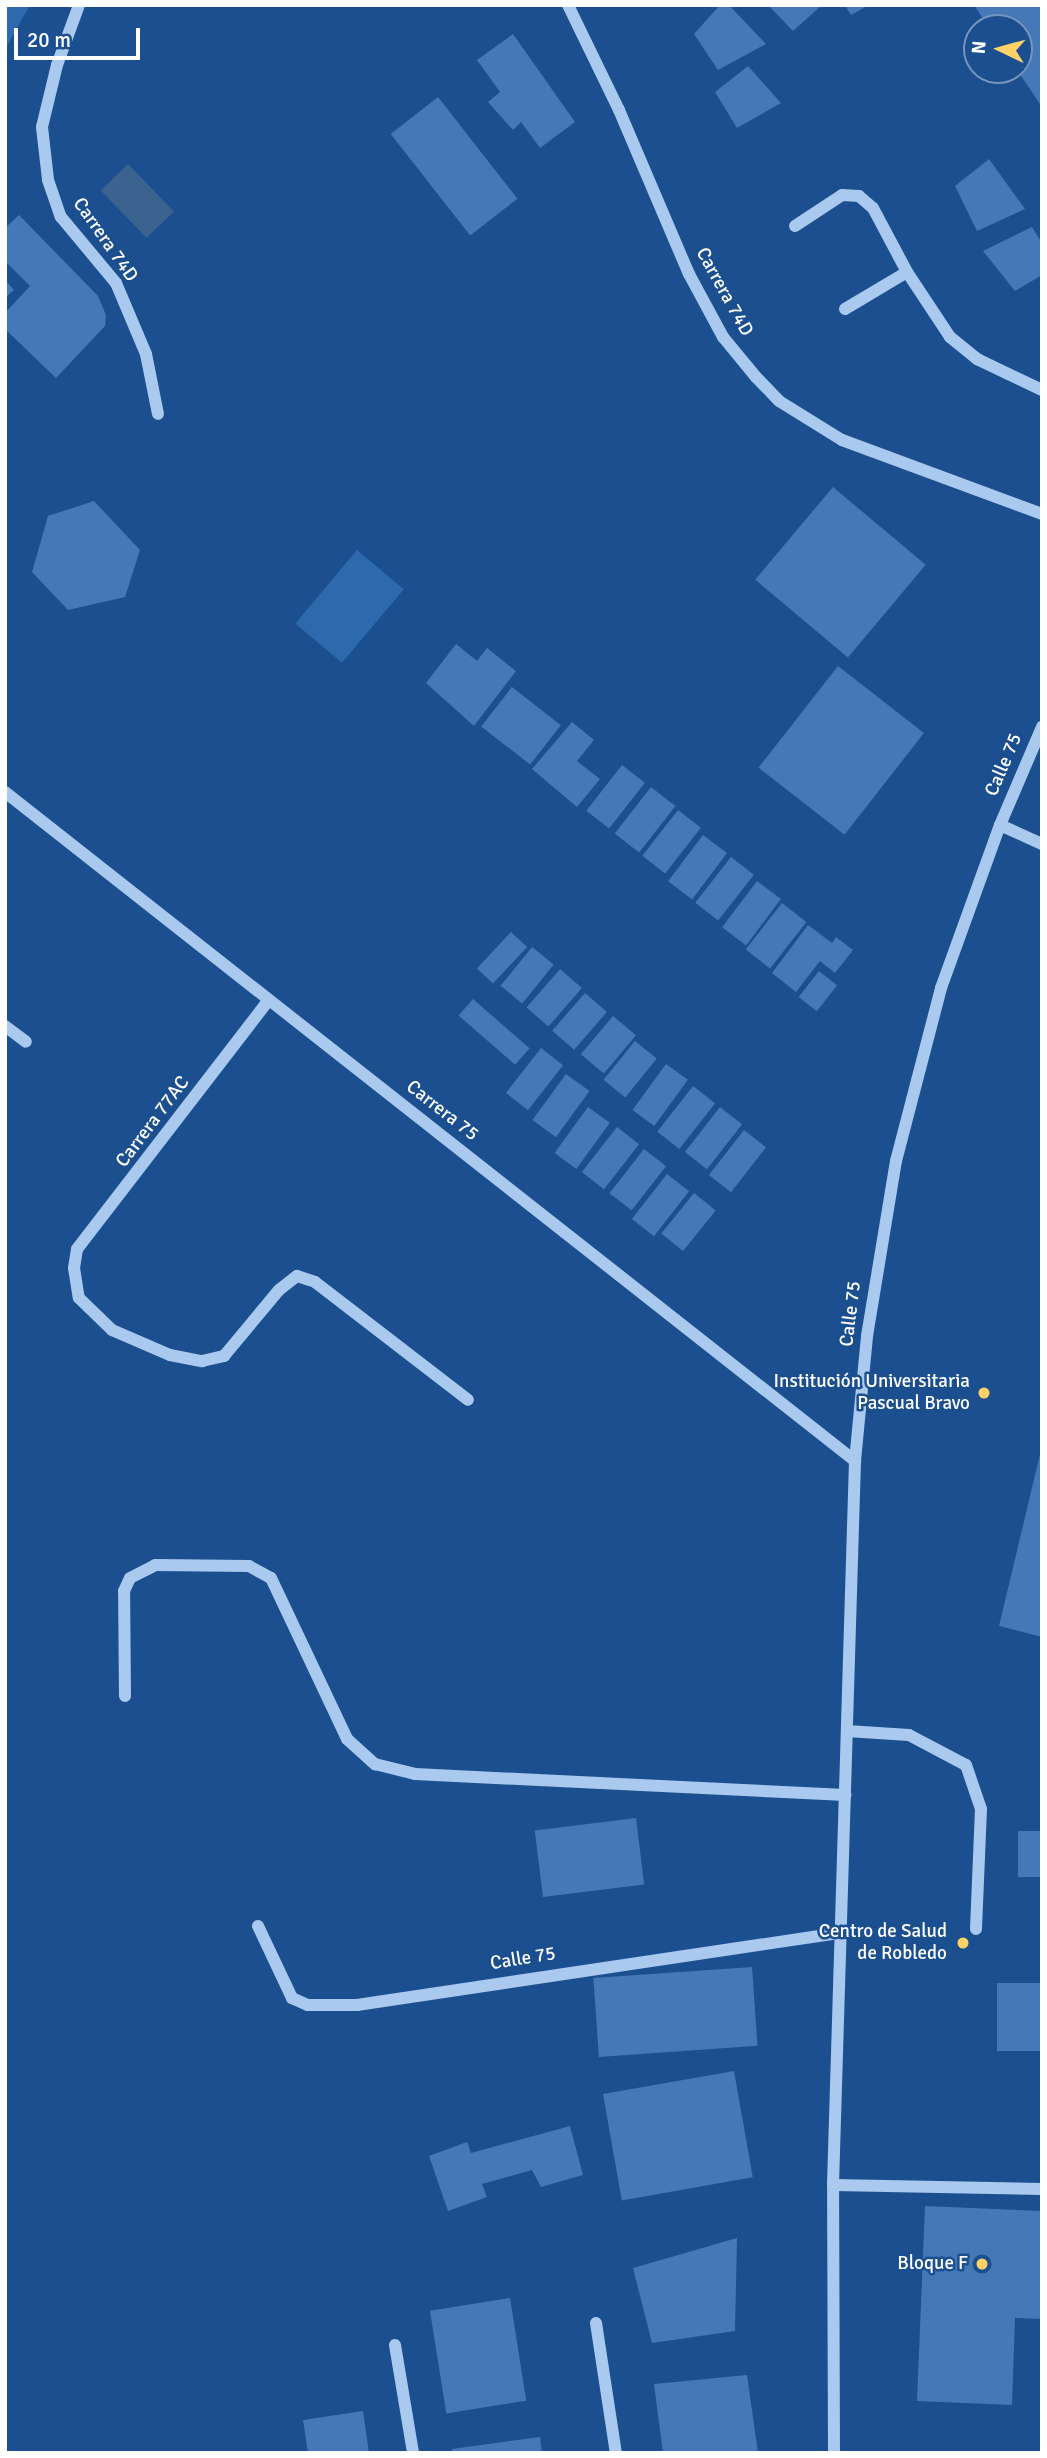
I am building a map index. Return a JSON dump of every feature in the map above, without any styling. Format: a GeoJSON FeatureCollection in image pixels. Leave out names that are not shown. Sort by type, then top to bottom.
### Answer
{"type":"FeatureCollection","features":[{"type":"Feature","properties":{"kind":"street","name":"Carrera 74D"},"geometry":{"type":"LineString","coordinates":[[79,5],[57,65],[42,127],[48,180],[61,217],[116,283],[146,354],[158,414]]}},
{"type":"Feature","properties":{"kind":"street","name":"Carrera 74D"},"geometry":{"type":"LineString","coordinates":[[568,5],[619,110],[689,274],[723,337],[756,377],[779,401],[842,440],[1042,514]]}},
{"type":"Feature","properties":{"kind":"street"},"geometry":{"type":"LineString","coordinates":[[795,226],[842,195],[859,196],[873,208],[907,272],[950,337],[977,359],[1042,390]]}},
{"type":"Feature","properties":{"kind":"street"},"geometry":{"type":"LineString","coordinates":[[845,309],[907,272]]}},
{"type":"Feature","properties":{"kind":"street","name":"Calle 75"},"geometry":{"type":"LineString","coordinates":[[834,2453],[833,2185],[855,1461],[877,1259],[896,1161],[941,988],[1000,825],[1042,727]]}},
{"type":"Feature","properties":{"kind":"street","name":"Carrera 75"},"geometry":{"type":"LineString","coordinates":[[5,792],[855,1461]]}},
{"type":"Feature","properties":{"kind":"street"},"geometry":{"type":"LineString","coordinates":[[1000,825],[1042,844]]}},
{"type":"Feature","properties":{"kind":"street","name":"Carrera 77AC"},"geometry":{"type":"LineString","coordinates":[[268,1001],[78,1249],[74,1268],[79,1298],[112,1330],[170,1355],[202,1361],[224,1356],[279,1290],[297,1276],[315,1282],[468,1401]]}},
{"type":"Feature","properties":{"kind":"street"},"geometry":{"type":"LineString","coordinates":[[5,1026],[26,1042]]}},
{"type":"Feature","properties":{"kind":"street"},"geometry":{"type":"LineString","coordinates":[[125,1696],[124,1591],[130,1578],[155,1565],[249,1566],[271,1578],[347,1739],[375,1764],[415,1774],[845,1795]]}},
{"type":"Feature","properties":{"kind":"street"},"geometry":{"type":"LineString","coordinates":[[847,1731],[909,1735],[966,1766],[981,1809],[976,1929]]}},
{"type":"Feature","properties":{"kind":"street","name":"Calle 75"},"geometry":{"type":"LineString","coordinates":[[258,1926],[292,1998],[308,2005],[357,2004],[841,1933]]}},
{"type":"Feature","properties":{"kind":"street"},"geometry":{"type":"LineString","coordinates":[[833,2185],[1042,2189]]}},
{"type":"Feature","properties":{"kind":"street"},"geometry":{"type":"LineString","coordinates":[[596,2323],[616,2453]]}},
{"type":"Feature","properties":{"kind":"street"},"geometry":{"type":"LineString","coordinates":[[395,2345],[413,2453]]}},
{"type":"Feature","properties":{"kind":"shaded area"},"geometry":{"type":"Polygon","coordinates":[[[5,5],[30,5],[5,50],[5,5]]]}},
{"type":"Feature","properties":{"kind":"shaded area"},"geometry":{"type":"Polygon","coordinates":[[[128,164],[174,211],[147,238],[101,190],[128,164]]]}},
{"type":"Feature","properties":{"kind":"shaded area"},"geometry":{"type":"Polygon","coordinates":[[[357,550],[404,589],[342,663],[295,624],[357,550]]]}},
{"type":"Feature","properties":{"kind":"building"},"geometry":{"type":"Polygon","coordinates":[[[720,5],[729,5],[766,44],[718,70],[694,34],[720,5]]]}},
{"type":"Feature","properties":{"kind":"building"},"geometry":{"type":"Polygon","coordinates":[[[768,5],[822,5],[793,31],[768,5]]]}},
{"type":"Feature","properties":{"kind":"building"},"geometry":{"type":"Polygon","coordinates":[[[845,5],[869,5],[851,15],[845,5]]]}},
{"type":"Feature","properties":{"kind":"building"},"geometry":{"type":"Polygon","coordinates":[[[974,5],[1042,5],[1042,107],[1026,84],[1033,84],[1033,14],[980,14],[974,5]]]}},
{"type":"Feature","properties":{"kind":"building"},"geometry":{"type":"Polygon","coordinates":[[[513,34],[575,122],[540,148],[521,122],[513,130],[488,102],[500,92],[477,60],[513,34]]]}},
{"type":"Feature","properties":{"kind":"building"},"geometry":{"type":"Polygon","coordinates":[[[748,66],[781,103],[737,128],[715,92],[748,66]]]}},
{"type":"Feature","properties":{"kind":"building"},"geometry":{"type":"Polygon","coordinates":[[[438,97],[517,199],[470,236],[391,134],[438,97]]]}},
{"type":"Feature","properties":{"kind":"building"},"geometry":{"type":"Polygon","coordinates":[[[989,159],[1025,209],[977,231],[955,186],[989,159]]]}},
{"type":"Feature","properties":{"kind":"building"},"geometry":{"type":"Polygon","coordinates":[[[19,215],[98,296],[106,315],[105,326],[56,378],[5,329],[5,313],[30,286],[5,261],[5,228],[19,215]]]}},
{"type":"Feature","properties":{"kind":"building"},"geometry":{"type":"Polygon","coordinates":[[[1032,227],[1042,243],[1042,275],[1015,291],[983,251],[1032,227]]]}},
{"type":"Feature","properties":{"kind":"building"},"geometry":{"type":"Polygon","coordinates":[[[5,280],[14,290],[5,298],[5,280]]]}},
{"type":"Feature","properties":{"kind":"building"},"geometry":{"type":"Polygon","coordinates":[[[833,487],[926,565],[848,657],[755,580],[833,487]]]}},
{"type":"Feature","properties":{"kind":"building"},"geometry":{"type":"Polygon","coordinates":[[[94,501],[140,550],[125,597],[68,610],[32,572],[48,516],[94,501]]]}},
{"type":"Feature","properties":{"kind":"building"},"geometry":{"type":"Polygon","coordinates":[[[456,644],[477,661],[487,648],[516,671],[474,726],[426,683],[456,644]]]}},
{"type":"Feature","properties":{"kind":"building"},"geometry":{"type":"Polygon","coordinates":[[[838,666],[924,733],[844,835],[759,768],[838,666]]]}},
{"type":"Feature","properties":{"kind":"building"},"geometry":{"type":"Polygon","coordinates":[[[512,687],[561,725],[530,765],[481,726],[512,687]]]}},
{"type":"Feature","properties":{"kind":"building"},"geometry":{"type":"Polygon","coordinates":[[[572,722],[594,740],[577,761],[600,779],[577,807],[532,769],[572,722]]]}},
{"type":"Feature","properties":{"kind":"building"},"geometry":{"type":"Polygon","coordinates":[[[622,765],[645,783],[609,829],[586,811],[622,765]]]}},
{"type":"Feature","properties":{"kind":"building"},"geometry":{"type":"Polygon","coordinates":[[[651,787],[675,806],[639,853],[615,833],[651,787]]]}},
{"type":"Feature","properties":{"kind":"building"},"geometry":{"type":"Polygon","coordinates":[[[678,810],[701,828],[665,874],[642,856],[678,810]]]}},
{"type":"Feature","properties":{"kind":"building"},"geometry":{"type":"Polygon","coordinates":[[[703,835],[727,853],[692,899],[668,881],[703,835]]]}},
{"type":"Feature","properties":{"kind":"building"},"geometry":{"type":"Polygon","coordinates":[[[731,857],[754,875],[718,921],[695,903],[731,857]]]}},
{"type":"Feature","properties":{"kind":"building"},"geometry":{"type":"Polygon","coordinates":[[[757,881],[781,899],[746,945],[722,927],[757,881]]]}},
{"type":"Feature","properties":{"kind":"building"},"geometry":{"type":"Polygon","coordinates":[[[782,903],[806,922],[770,969],[746,949],[782,903]]]}},
{"type":"Feature","properties":{"kind":"building"},"geometry":{"type":"Polygon","coordinates":[[[808,925],[832,943],[836,937],[853,950],[835,973],[820,961],[796,992],[772,973],[808,925]]]}},
{"type":"Feature","properties":{"kind":"building"},"geometry":{"type":"Polygon","coordinates":[[[511,932],[527,947],[493,984],[477,969],[511,932]]]}},
{"type":"Feature","properties":{"kind":"building"},"geometry":{"type":"Polygon","coordinates":[[[532,947],[554,965],[522,1003],[501,986],[532,947]]]}},
{"type":"Feature","properties":{"kind":"building"},"geometry":{"type":"Polygon","coordinates":[[[560,969],[582,988],[548,1027],[527,1007],[560,969]]]}},
{"type":"Feature","properties":{"kind":"building"},"geometry":{"type":"Polygon","coordinates":[[[819,971],[837,985],[817,1011],[799,997],[819,971]]]}},
{"type":"Feature","properties":{"kind":"building"},"geometry":{"type":"Polygon","coordinates":[[[585,993],[607,1012],[574,1050],[552,1031],[585,993]]]}},
{"type":"Feature","properties":{"kind":"building"},"geometry":{"type":"Polygon","coordinates":[[[473,999],[530,1048],[515,1065],[459,1016],[473,999]]]}},
{"type":"Feature","properties":{"kind":"building"},"geometry":{"type":"Polygon","coordinates":[[[613,1016],[636,1035],[604,1074],[581,1054],[613,1016]]]}},
{"type":"Feature","properties":{"kind":"building"},"geometry":{"type":"Polygon","coordinates":[[[635,1041],[657,1059],[625,1097],[604,1080],[635,1041]]]}},
{"type":"Feature","properties":{"kind":"building"},"geometry":{"type":"Polygon","coordinates":[[[541,1048],[563,1065],[528,1110],[506,1093],[541,1048]]]}},
{"type":"Feature","properties":{"kind":"building"},"geometry":{"type":"Polygon","coordinates":[[[666,1064],[688,1080],[654,1126],[632,1110],[666,1064]]]}},
{"type":"Feature","properties":{"kind":"building"},"geometry":{"type":"Polygon","coordinates":[[[566,1074],[589,1091],[556,1137],[532,1120],[566,1074]]]}},
{"type":"Feature","properties":{"kind":"building"},"geometry":{"type":"Polygon","coordinates":[[[693,1086],[715,1103],[679,1149],[657,1132],[693,1086]]]}},
{"type":"Feature","properties":{"kind":"building"},"geometry":{"type":"Polygon","coordinates":[[[588,1107],[610,1123],[576,1169],[554,1153],[588,1107]]]}},
{"type":"Feature","properties":{"kind":"building"},"geometry":{"type":"Polygon","coordinates":[[[720,1107],[742,1124],[707,1169],[685,1152],[720,1107]]]}},
{"type":"Feature","properties":{"kind":"building"},"geometry":{"type":"Polygon","coordinates":[[[617,1127],[639,1144],[604,1189],[582,1172],[617,1127]]]}},
{"type":"Feature","properties":{"kind":"building"},"geometry":{"type":"Polygon","coordinates":[[[744,1130],[766,1147],[731,1192],[709,1175],[744,1130]]]}},
{"type":"Feature","properties":{"kind":"building"},"geometry":{"type":"Polygon","coordinates":[[[644,1149],[666,1166],[632,1210],[610,1193],[644,1149]]]}},
{"type":"Feature","properties":{"kind":"building"},"geometry":{"type":"Polygon","coordinates":[[[667,1174],[689,1191],[654,1236],[632,1219],[667,1174]]]}},
{"type":"Feature","properties":{"kind":"building"},"geometry":{"type":"Polygon","coordinates":[[[694,1193],[716,1211],[683,1251],[661,1233],[694,1193]]]}},
{"type":"Feature","properties":{"kind":"building"},"geometry":{"type":"Polygon","coordinates":[[[1042,1450],[1042,1637],[999,1626],[1042,1450]]]}},
{"type":"Feature","properties":{"kind":"building"},"geometry":{"type":"Polygon","coordinates":[[[636,1818],[644,1885],[543,1897],[535,1830],[636,1818]]]}},
{"type":"Feature","properties":{"kind":"building"},"geometry":{"type":"Polygon","coordinates":[[[1018,1831],[1042,1831],[1042,1877],[1018,1877],[1018,1831]]]}},
{"type":"Feature","properties":{"kind":"building"},"geometry":{"type":"Polygon","coordinates":[[[752,1967],[758,2046],[599,2057],[593,1978],[752,1967]]]}},
{"type":"Feature","properties":{"kind":"building"},"geometry":{"type":"Polygon","coordinates":[[[997,1983],[1042,1983],[1042,2051],[997,2051],[997,1983]]]}},
{"type":"Feature","properties":{"kind":"building"},"geometry":{"type":"Polygon","coordinates":[[[734,2071],[753,2177],[622,2200],[603,2094],[734,2071]]]}},
{"type":"Feature","properties":{"kind":"building"},"geometry":{"type":"Polygon","coordinates":[[[570,2126],[583,2175],[541,2187],[532,2170],[482,2184],[487,2197],[448,2211],[429,2156],[467,2142],[471,2153],[570,2126]]]}},
{"type":"Feature","properties":{"kind":"building","name":"Bloque F"},"geometry":{"type":"Polygon","coordinates":[[[925,2206],[1042,2211],[1042,2319],[1015,2318],[1012,2405],[917,2401],[925,2206]]]}},
{"type":"Feature","properties":{"kind":"building"},"geometry":{"type":"Polygon","coordinates":[[[737,2238],[735,2331],[652,2343],[633,2268],[737,2238]]]}},
{"type":"Feature","properties":{"kind":"building"},"geometry":{"type":"Polygon","coordinates":[[[510,2298],[526,2401],[446,2413],[430,2311],[510,2298]]]}},
{"type":"Feature","properties":{"kind":"building"},"geometry":{"type":"Polygon","coordinates":[[[747,2375],[758,2453],[663,2453],[654,2384],[747,2375]]]}},
{"type":"Feature","properties":{"kind":"building"},"geometry":{"type":"Polygon","coordinates":[[[363,2411],[369,2453],[308,2453],[303,2420],[363,2411]]]}},
{"type":"Feature","properties":{"kind":"building"},"geometry":{"type":"Polygon","coordinates":[[[540,2437],[542,2453],[453,2453],[452,2449],[540,2437]]]}},
{"type":"Feature","properties":{"kind":"place","name":"Institución Universitaria Pascual Bravo"},"geometry":{"type":"Point","coordinates":[984,1393]}},
{"type":"Feature","properties":{"kind":"place","name":"Centro de Salud de Robledo"},"geometry":{"type":"Point","coordinates":[963,1943]}},
{"type":"Feature","properties":{"kind":"place","name":"Bloque F"},"geometry":{"type":"Point","coordinates":[982,2264]}}]}
